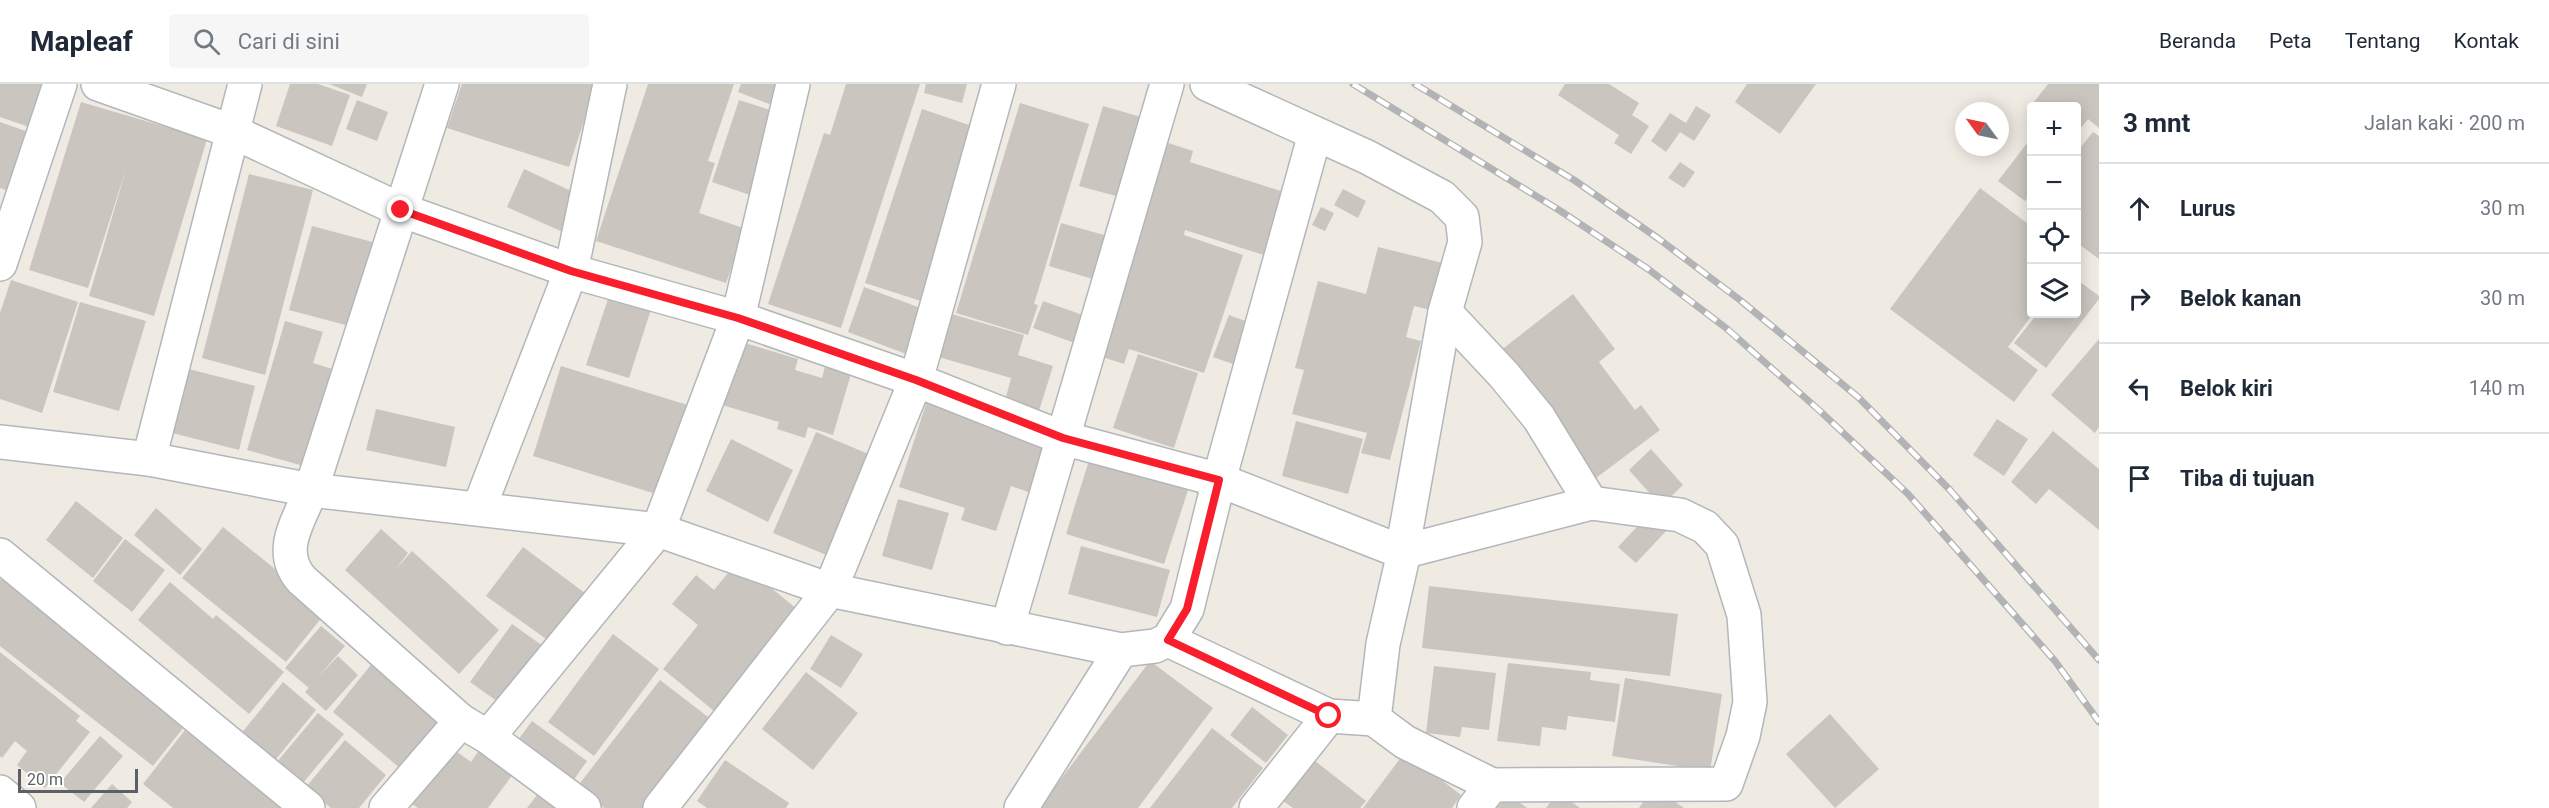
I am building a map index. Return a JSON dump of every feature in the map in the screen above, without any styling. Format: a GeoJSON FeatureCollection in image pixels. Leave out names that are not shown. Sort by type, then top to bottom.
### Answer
{"type":"FeatureCollection","features":[{"type":"Feature","properties":{"kind":"street"},"geometry":{"type":"LineString","coordinates":[[0,264],[60,84]]}},
{"type":"Feature","properties":{"kind":"street"},"geometry":{"type":"LineString","coordinates":[[98,84],[231,130],[401,210],[571,271],[738,318],[916,380],[1063,438],[1219,480],[1402,552],[1591,503],[1680,515],[1705,527],[1722,545],[1744,615],[1750,702],[1743,736],[1716,796],[1483,796],[1374,719],[1329,716],[1168,640]]}},
{"type":"Feature","properties":{"kind":"street"},"geometry":{"type":"LineString","coordinates":[[149,459],[231,130],[245,84]]}},
{"type":"Feature","properties":{"kind":"street"},"geometry":{"type":"LineString","coordinates":[[442,84],[311,490],[289,546],[291,568],[475,729],[584,808]]}},
{"type":"Feature","properties":{"kind":"street"},"geometry":{"type":"LineString","coordinates":[[479,507],[571,271],[610,84]]}},
{"type":"Feature","properties":{"kind":"street"},"geometry":{"type":"LineString","coordinates":[[386,808],[475,729],[658,530],[738,318],[792,84]]}},
{"type":"Feature","properties":{"kind":"street"},"geometry":{"type":"LineString","coordinates":[[660,808],[830,590],[916,380],[999,84]]}},
{"type":"Feature","properties":{"kind":"street"},"geometry":{"type":"LineString","coordinates":[[1007,628],[1167,84]]}},
{"type":"Feature","properties":{"kind":"street"},"geometry":{"type":"LineString","coordinates":[[1207,84],[1367,157],[1442,197],[1462,217],[1465,242],[1445,312],[1402,561],[1383,644],[1374,719]]}},
{"type":"Feature","properties":{"kind":"street"},"geometry":{"type":"LineString","coordinates":[[0,442],[149,459],[311,490],[479,507],[658,530],[830,590],[1121,650],[1155,646],[1168,640],[1187,609],[1219,480],[1315,134]]}},
{"type":"Feature","properties":{"kind":"street"},"geometry":{"type":"LineString","coordinates":[[1445,312],[1504,375],[1539,418],[1591,503]]}},
{"type":"Feature","properties":{"kind":"street"},"geometry":{"type":"LineString","coordinates":[[0,555],[308,808]]}},
{"type":"Feature","properties":{"kind":"street"},"geometry":{"type":"LineString","coordinates":[[1021,808],[1121,650]]}},
{"type":"Feature","properties":{"kind":"street"},"geometry":{"type":"LineString","coordinates":[[1256,808],[1329,716]]}},
{"type":"Feature","properties":{"kind":"street"},"geometry":{"type":"LineString","coordinates":[[0,792],[19,808]]}},
{"type":"Feature","properties":{"kind":"building"},"geometry":{"type":"Polygon","coordinates":[[[0,84],[51,84],[35,129],[0,117],[0,84]]]}},
{"type":"Feature","properties":{"kind":"building"},"geometry":{"type":"Polygon","coordinates":[[[290,84],[318,84],[350,95],[332,146],[276,126],[290,84]]]}},
{"type":"Feature","properties":{"kind":"building"},"geometry":{"type":"Polygon","coordinates":[[[329,84],[367,84],[362,97],[329,84]]]}},
{"type":"Feature","properties":{"kind":"building"},"geometry":{"type":"Polygon","coordinates":[[[462,84],[596,84],[569,167],[447,128],[462,84]]]}},
{"type":"Feature","properties":{"kind":"building"},"geometry":{"type":"Polygon","coordinates":[[[648,84],[734,84],[708,161],[715,163],[699,213],[755,232],[742,269],[732,266],[726,283],[596,241],[648,84]]]}},
{"type":"Feature","properties":{"kind":"building"},"geometry":{"type":"Polygon","coordinates":[[[741,84],[780,84],[772,105],[738,92],[741,84]]]}},
{"type":"Feature","properties":{"kind":"building"},"geometry":{"type":"Polygon","coordinates":[[[846,84],[920,84],[841,328],[768,304],[824,133],[830,135],[846,84]]]}},
{"type":"Feature","properties":{"kind":"building"},"geometry":{"type":"Polygon","coordinates":[[[926,84],[967,84],[962,103],[924,93],[926,84]]]}},
{"type":"Feature","properties":{"kind":"building"},"geometry":{"type":"Polygon","coordinates":[[[1565,84],[1609,84],[1639,103],[1632,115],[1649,126],[1631,154],[1614,143],[1619,135],[1558,95],[1565,84]]]}},
{"type":"Feature","properties":{"kind":"building"},"geometry":{"type":"Polygon","coordinates":[[[1747,84],[1816,84],[1780,134],[1735,102],[1747,84]]]}},
{"type":"Feature","properties":{"kind":"building"},"geometry":{"type":"Polygon","coordinates":[[[2048,84],[2099,84],[2099,128],[2088,119],[2081,128],[2081,102],[2034,102],[2048,84]]]}},
{"type":"Feature","properties":{"kind":"building"},"geometry":{"type":"Polygon","coordinates":[[[357,100],[388,112],[377,141],[346,129],[357,100]]]}},
{"type":"Feature","properties":{"kind":"building"},"geometry":{"type":"Polygon","coordinates":[[[739,100],[776,112],[750,195],[712,182],[739,100]]]}},
{"type":"Feature","properties":{"kind":"building"},"geometry":{"type":"Polygon","coordinates":[[[81,102],[207,139],[154,316],[89,296],[127,166],[88,288],[29,270],[81,102]]]}},
{"type":"Feature","properties":{"kind":"building"},"geometry":{"type":"Polygon","coordinates":[[[1020,103],[1089,124],[1034,304],[1038,305],[1028,335],[956,313],[1020,103]]]}},
{"type":"Feature","properties":{"kind":"building"},"geometry":{"type":"Polygon","coordinates":[[[1103,106],[1155,121],[1131,200],[1079,186],[1103,106]]]}},
{"type":"Feature","properties":{"kind":"building"},"geometry":{"type":"Polygon","coordinates":[[[1696,106],[1711,115],[1694,141],[1680,132],[1666,152],[1651,141],[1670,113],[1686,123],[1696,106]]]}},
{"type":"Feature","properties":{"kind":"building"},"geometry":{"type":"Polygon","coordinates":[[[922,109],[978,128],[921,301],[865,283],[922,109]]]}},
{"type":"Feature","properties":{"kind":"building"},"geometry":{"type":"Polygon","coordinates":[[[0,122],[34,134],[14,193],[0,188],[0,122]]]}},
{"type":"Feature","properties":{"kind":"building"},"geometry":{"type":"Polygon","coordinates":[[[2093,132],[2099,136],[2099,259],[2081,246],[2081,147],[2093,132]]]}},
{"type":"Feature","properties":{"kind":"building"},"geometry":{"type":"Polygon","coordinates":[[[1162,141],[1193,151],[1190,162],[1290,194],[1270,257],[1185,230],[1184,235],[1243,255],[1204,373],[1129,349],[1124,364],[1093,354],[1162,141]]]}},
{"type":"Feature","properties":{"kind":"building"},"geometry":{"type":"Polygon","coordinates":[[[2027,143],[2027,198],[2025,201],[1998,181],[2027,143]]]}},
{"type":"Feature","properties":{"kind":"building"},"geometry":{"type":"Polygon","coordinates":[[[1680,162],[1695,172],[1684,188],[1668,178],[1680,162]]]}},
{"type":"Feature","properties":{"kind":"building"},"geometry":{"type":"Polygon","coordinates":[[[524,169],[582,196],[565,233],[507,207],[524,169]]]}},
{"type":"Feature","properties":{"kind":"building"},"geometry":{"type":"Polygon","coordinates":[[[249,174],[313,190],[265,375],[202,358],[249,174]]]}},
{"type":"Feature","properties":{"kind":"building"},"geometry":{"type":"Polygon","coordinates":[[[1980,188],[2027,223],[2027,318],[2030,318],[2008,347],[2038,370],[2014,402],[1890,309],[1980,188]]]}},
{"type":"Feature","properties":{"kind":"building"},"geometry":{"type":"Polygon","coordinates":[[[1343,189],[1366,201],[1358,218],[1334,205],[1343,189]]]}},
{"type":"Feature","properties":{"kind":"building"},"geometry":{"type":"Polygon","coordinates":[[[1321,207],[1334,213],[1325,231],[1312,225],[1321,207]]]}},
{"type":"Feature","properties":{"kind":"building"},"geometry":{"type":"Polygon","coordinates":[[[1061,223],[1115,238],[1103,282],[1049,266],[1061,223]]]}},
{"type":"Feature","properties":{"kind":"building"},"geometry":{"type":"Polygon","coordinates":[[[312,226],[380,244],[357,328],[289,310],[312,226]]]}},
{"type":"Feature","properties":{"kind":"building"},"geometry":{"type":"Polygon","coordinates":[[[1378,247],[1447,264],[1435,311],[1414,306],[1406,337],[1421,341],[1390,460],[1361,453],[1367,433],[1292,414],[1304,370],[1295,368],[1318,281],[1366,294],[1378,247]]]}},
{"type":"Feature","properties":{"kind":"building"},"geometry":{"type":"Polygon","coordinates":[[[11,280],[78,302],[42,413],[0,399],[0,313],[11,280]]]}},
{"type":"Feature","properties":{"kind":"building"},"geometry":{"type":"Polygon","coordinates":[[[2081,283],[2099,296],[2046,368],[2014,343],[2034,318],[2081,318],[2081,283]]]}},
{"type":"Feature","properties":{"kind":"building"},"geometry":{"type":"Polygon","coordinates":[[[612,287],[654,300],[629,378],[586,365],[612,287]]]}},
{"type":"Feature","properties":{"kind":"building"},"geometry":{"type":"Polygon","coordinates":[[[864,287],[926,310],[909,355],[848,332],[864,287]]]}},
{"type":"Feature","properties":{"kind":"building"},"geometry":{"type":"Polygon","coordinates":[[[1573,294],[1615,349],[1599,362],[1635,410],[1641,405],[1660,430],[1592,481],[1500,351],[1573,294]]]}},
{"type":"Feature","properties":{"kind":"building"},"geometry":{"type":"Polygon","coordinates":[[[1043,301],[1094,319],[1083,346],[1033,328],[1043,301]]]}},
{"type":"Feature","properties":{"kind":"building"},"geometry":{"type":"Polygon","coordinates":[[[80,302],[146,321],[119,411],[53,392],[80,302]]]}},
{"type":"Feature","properties":{"kind":"building"},"geometry":{"type":"Polygon","coordinates":[[[948,313],[1024,335],[1018,355],[1053,366],[1039,411],[1005,401],[1011,378],[935,356],[948,313]]]}},
{"type":"Feature","properties":{"kind":"building"},"geometry":{"type":"Polygon","coordinates":[[[1229,315],[1259,326],[1244,368],[1213,357],[1229,315]]]}},
{"type":"Feature","properties":{"kind":"building"},"geometry":{"type":"Polygon","coordinates":[[[285,321],[323,332],[313,363],[342,372],[314,469],[247,450],[285,321]]]}},
{"type":"Feature","properties":{"kind":"building"},"geometry":{"type":"Polygon","coordinates":[[[731,339],[798,359],[795,370],[822,378],[825,367],[851,374],[833,435],[808,427],[805,438],[777,429],[779,422],[712,402],[731,339]]]}},
{"type":"Feature","properties":{"kind":"building"},"geometry":{"type":"Polygon","coordinates":[[[2099,339],[2099,427],[2095,433],[2051,395],[2099,339]]]}},
{"type":"Feature","properties":{"kind":"building"},"geometry":{"type":"Polygon","coordinates":[[[1138,354],[1198,373],[1174,448],[1113,428],[1138,354]]]}},
{"type":"Feature","properties":{"kind":"building"},"geometry":{"type":"Polygon","coordinates":[[[177,366],[255,386],[239,450],[161,430],[177,366]]]}},
{"type":"Feature","properties":{"kind":"building"},"geometry":{"type":"Polygon","coordinates":[[[561,366],[694,407],[666,497],[533,456],[561,366]]]}},
{"type":"Feature","properties":{"kind":"building"},"geometry":{"type":"Polygon","coordinates":[[[928,398],[1055,440],[1037,495],[1011,486],[996,531],[961,520],[965,508],[899,487],[928,398]]]}},
{"type":"Feature","properties":{"kind":"building"},"geometry":{"type":"Polygon","coordinates":[[[376,409],[455,427],[446,467],[366,450],[376,409]]]}},
{"type":"Feature","properties":{"kind":"building"},"geometry":{"type":"Polygon","coordinates":[[[1997,419],[2028,439],[2004,476],[1973,455],[1997,419]]]}},
{"type":"Feature","properties":{"kind":"building"},"geometry":{"type":"Polygon","coordinates":[[[1296,421],[1363,439],[1348,494],[1282,476],[1296,421]]]}},
{"type":"Feature","properties":{"kind":"building"},"geometry":{"type":"Polygon","coordinates":[[[2053,431],[2099,469],[2099,530],[2049,489],[2036,504],[2011,482],[2053,431]]]}},
{"type":"Feature","properties":{"kind":"building"},"geometry":{"type":"Polygon","coordinates":[[[816,432],[878,458],[836,559],[773,533],[816,432]]]}},
{"type":"Feature","properties":{"kind":"building"},"geometry":{"type":"Polygon","coordinates":[[[731,439],[793,470],[768,522],[706,491],[731,439]]]}},
{"type":"Feature","properties":{"kind":"building"},"geometry":{"type":"Polygon","coordinates":[[[1651,449],[1683,485],[1661,506],[1629,470],[1651,449]]]}},
{"type":"Feature","properties":{"kind":"building"},"geometry":{"type":"Polygon","coordinates":[[[1092,451],[1191,481],[1164,564],[1066,534],[1092,451]]]}},
{"type":"Feature","properties":{"kind":"building"},"geometry":{"type":"Polygon","coordinates":[[[898,499],[949,513],[932,570],[882,556],[898,499]]]}},
{"type":"Feature","properties":{"kind":"building"},"geometry":{"type":"Polygon","coordinates":[[[76,501],[123,538],[93,578],[46,540],[76,501]]]}},
{"type":"Feature","properties":{"kind":"building"},"geometry":{"type":"Polygon","coordinates":[[[156,508],[202,549],[180,575],[134,535],[156,508]]]}},
{"type":"Feature","properties":{"kind":"building"},"geometry":{"type":"Polygon","coordinates":[[[1650,513],[1668,529],[1636,563],[1618,547],[1650,513]]]}},
{"type":"Feature","properties":{"kind":"building"},"geometry":{"type":"Polygon","coordinates":[[[223,527],[327,611],[286,662],[182,578],[223,527]]]}},
{"type":"Feature","properties":{"kind":"building"},"geometry":{"type":"Polygon","coordinates":[[[381,529],[408,553],[396,569],[412,551],[499,630],[459,674],[345,570],[381,529]]]}},
{"type":"Feature","properties":{"kind":"building"},"geometry":{"type":"Polygon","coordinates":[[[125,539],[165,570],[132,612],[93,581],[125,539]]]}},
{"type":"Feature","properties":{"kind":"building"},"geometry":{"type":"Polygon","coordinates":[[[1081,546],[1170,570],[1157,617],[1068,594],[1081,546]]]}},
{"type":"Feature","properties":{"kind":"building"},"geometry":{"type":"Polygon","coordinates":[[[523,547],[585,593],[549,641],[486,596],[523,547]]]}},
{"type":"Feature","properties":{"kind":"building"},"geometry":{"type":"Polygon","coordinates":[[[738,561],[797,609],[714,711],[663,669],[698,625],[672,604],[696,575],[714,590],[738,561]]]}},
{"type":"Feature","properties":{"kind":"building"},"geometry":{"type":"Polygon","coordinates":[[[6,573],[191,718],[153,766],[0,646],[0,580],[6,573]]]}},
{"type":"Feature","properties":{"kind":"building"},"geometry":{"type":"Polygon","coordinates":[[[170,582],[213,619],[216,615],[284,672],[249,714],[138,620],[170,582]]]}},
{"type":"Feature","properties":{"kind":"building"},"geometry":{"type":"Polygon","coordinates":[[[1429,586],[1678,614],[1670,676],[1422,648],[1429,586]]]}},
{"type":"Feature","properties":{"kind":"building"},"geometry":{"type":"Polygon","coordinates":[[[512,624],[550,651],[508,709],[470,682],[512,624]]]}},
{"type":"Feature","properties":{"kind":"building"},"geometry":{"type":"Polygon","coordinates":[[[321,626],[345,646],[318,677],[338,656],[358,675],[326,711],[305,692],[309,688],[285,668],[321,626]]]}},
{"type":"Feature","properties":{"kind":"building"},"geometry":{"type":"Polygon","coordinates":[[[613,634],[659,669],[594,756],[548,722],[613,634]]]}},
{"type":"Feature","properties":{"kind":"building"},"geometry":{"type":"Polygon","coordinates":[[[831,635],[863,654],[841,688],[810,669],[831,635]]]}},
{"type":"Feature","properties":{"kind":"building"},"geometry":{"type":"Polygon","coordinates":[[[0,652],[80,716],[76,721],[90,732],[45,788],[17,765],[27,751],[15,741],[2,758],[0,756],[0,652]]]}},
{"type":"Feature","properties":{"kind":"building"},"geometry":{"type":"Polygon","coordinates":[[[378,656],[448,712],[401,769],[333,712],[378,656]]]}},
{"type":"Feature","properties":{"kind":"building"},"geometry":{"type":"Polygon","coordinates":[[[1150,661],[1213,708],[1138,808],[1039,808],[1150,661]]]}},
{"type":"Feature","properties":{"kind":"building"},"geometry":{"type":"Polygon","coordinates":[[[1508,663],[1591,672],[1590,680],[1620,684],[1615,722],[1568,716],[1566,730],[1542,727],[1540,746],[1497,741],[1508,663]]]}},
{"type":"Feature","properties":{"kind":"building"},"geometry":{"type":"Polygon","coordinates":[[[1434,666],[1496,673],[1489,730],[1462,727],[1460,737],[1426,733],[1434,666]]]}},
{"type":"Feature","properties":{"kind":"building"},"geometry":{"type":"Polygon","coordinates":[[[806,672],[858,713],[813,770],[762,729],[806,672]]]}},
{"type":"Feature","properties":{"kind":"building"},"geometry":{"type":"Polygon","coordinates":[[[1625,678],[1722,694],[1710,771],[1612,756],[1625,678]]]}},
{"type":"Feature","properties":{"kind":"building"},"geometry":{"type":"Polygon","coordinates":[[[660,680],[712,720],[644,808],[604,808],[577,787],[660,680]]]}},
{"type":"Feature","properties":{"kind":"building"},"geometry":{"type":"Polygon","coordinates":[[[283,682],[316,710],[268,769],[235,741],[283,682]]]}},
{"type":"Feature","properties":{"kind":"building"},"geometry":{"type":"Polygon","coordinates":[[[1252,707],[1288,735],[1266,763],[1230,735],[1252,707]]]}},
{"type":"Feature","properties":{"kind":"building"},"geometry":{"type":"Polygon","coordinates":[[[318,713],[344,734],[302,784],[276,763],[318,713]]]}},
{"type":"Feature","properties":{"kind":"building"},"geometry":{"type":"Polygon","coordinates":[[[1830,714],[1879,769],[1835,808],[1786,754],[1830,714]]]}},
{"type":"Feature","properties":{"kind":"building"},"geometry":{"type":"Polygon","coordinates":[[[532,721],[587,761],[568,788],[512,748],[532,721]]]}},
{"type":"Feature","properties":{"kind":"building"},"geometry":{"type":"Polygon","coordinates":[[[1212,728],[1263,768],[1232,808],[1150,808],[1212,728]]]}},
{"type":"Feature","properties":{"kind":"building"},"geometry":{"type":"Polygon","coordinates":[[[185,730],[284,806],[282,808],[173,808],[143,784],[185,730]]]}},
{"type":"Feature","properties":{"kind":"building"},"geometry":{"type":"Polygon","coordinates":[[[100,736],[123,756],[84,802],[60,783],[100,736]]]}},
{"type":"Feature","properties":{"kind":"building"},"geometry":{"type":"Polygon","coordinates":[[[345,740],[386,775],[359,808],[331,808],[306,787],[345,740]]]}},
{"type":"Feature","properties":{"kind":"building"},"geometry":{"type":"Polygon","coordinates":[[[449,746],[471,762],[482,746],[516,770],[488,808],[418,808],[409,802],[449,746]]]}},
{"type":"Feature","properties":{"kind":"building"},"geometry":{"type":"Polygon","coordinates":[[[1405,752],[1461,795],[1452,808],[1363,808],[1405,752]]]}},
{"type":"Feature","properties":{"kind":"building"},"geometry":{"type":"Polygon","coordinates":[[[1310,757],[1366,801],[1360,808],[1293,808],[1279,798],[1310,757]]]}},
{"type":"Feature","properties":{"kind":"building"},"geometry":{"type":"Polygon","coordinates":[[[725,760],[789,803],[786,808],[707,808],[697,801],[725,760]]]}},
{"type":"Feature","properties":{"kind":"building"},"geometry":{"type":"Polygon","coordinates":[[[547,782],[568,808],[527,808],[547,782]]]}},
{"type":"Feature","properties":{"kind":"building"},"geometry":{"type":"Polygon","coordinates":[[[112,784],[132,802],[127,808],[91,808],[112,784]]]}},
{"type":"Feature","properties":{"kind":"building"},"geometry":{"type":"Polygon","coordinates":[[[1654,787],[1684,808],[1639,808],[1654,787]]]}},
{"type":"Feature","properties":{"kind":"building"},"geometry":{"type":"Polygon","coordinates":[[[1558,792],[1580,808],[1546,808],[1558,792]]]}},
{"type":"Feature","properties":{"kind":"building"},"geometry":{"type":"Polygon","coordinates":[[[1508,794],[1527,808],[1497,808],[1508,794]]]}},
{"type":"Feature","properties":{"kind":"railway"},"geometry":{"type":"LineString","coordinates":[[1353,84],[1559,210],[1648,269],[1726,328],[1820,411],[1908,494],[2055,661],[2099,722]]}},
{"type":"Feature","properties":{"kind":"railway"},"geometry":{"type":"LineString","coordinates":[[1415,84],[1574,180],[1659,239],[1740,300],[1858,397],[1950,490],[2099,660]]}},
{"type":"Feature","properties":{"kind":"route"},"geometry":{"type":"LineString","coordinates":[[401,210],[571,271],[738,318],[916,380],[1063,438],[1219,480],[1187,609],[1181,623],[1168,640],[1329,716]]}}]}
